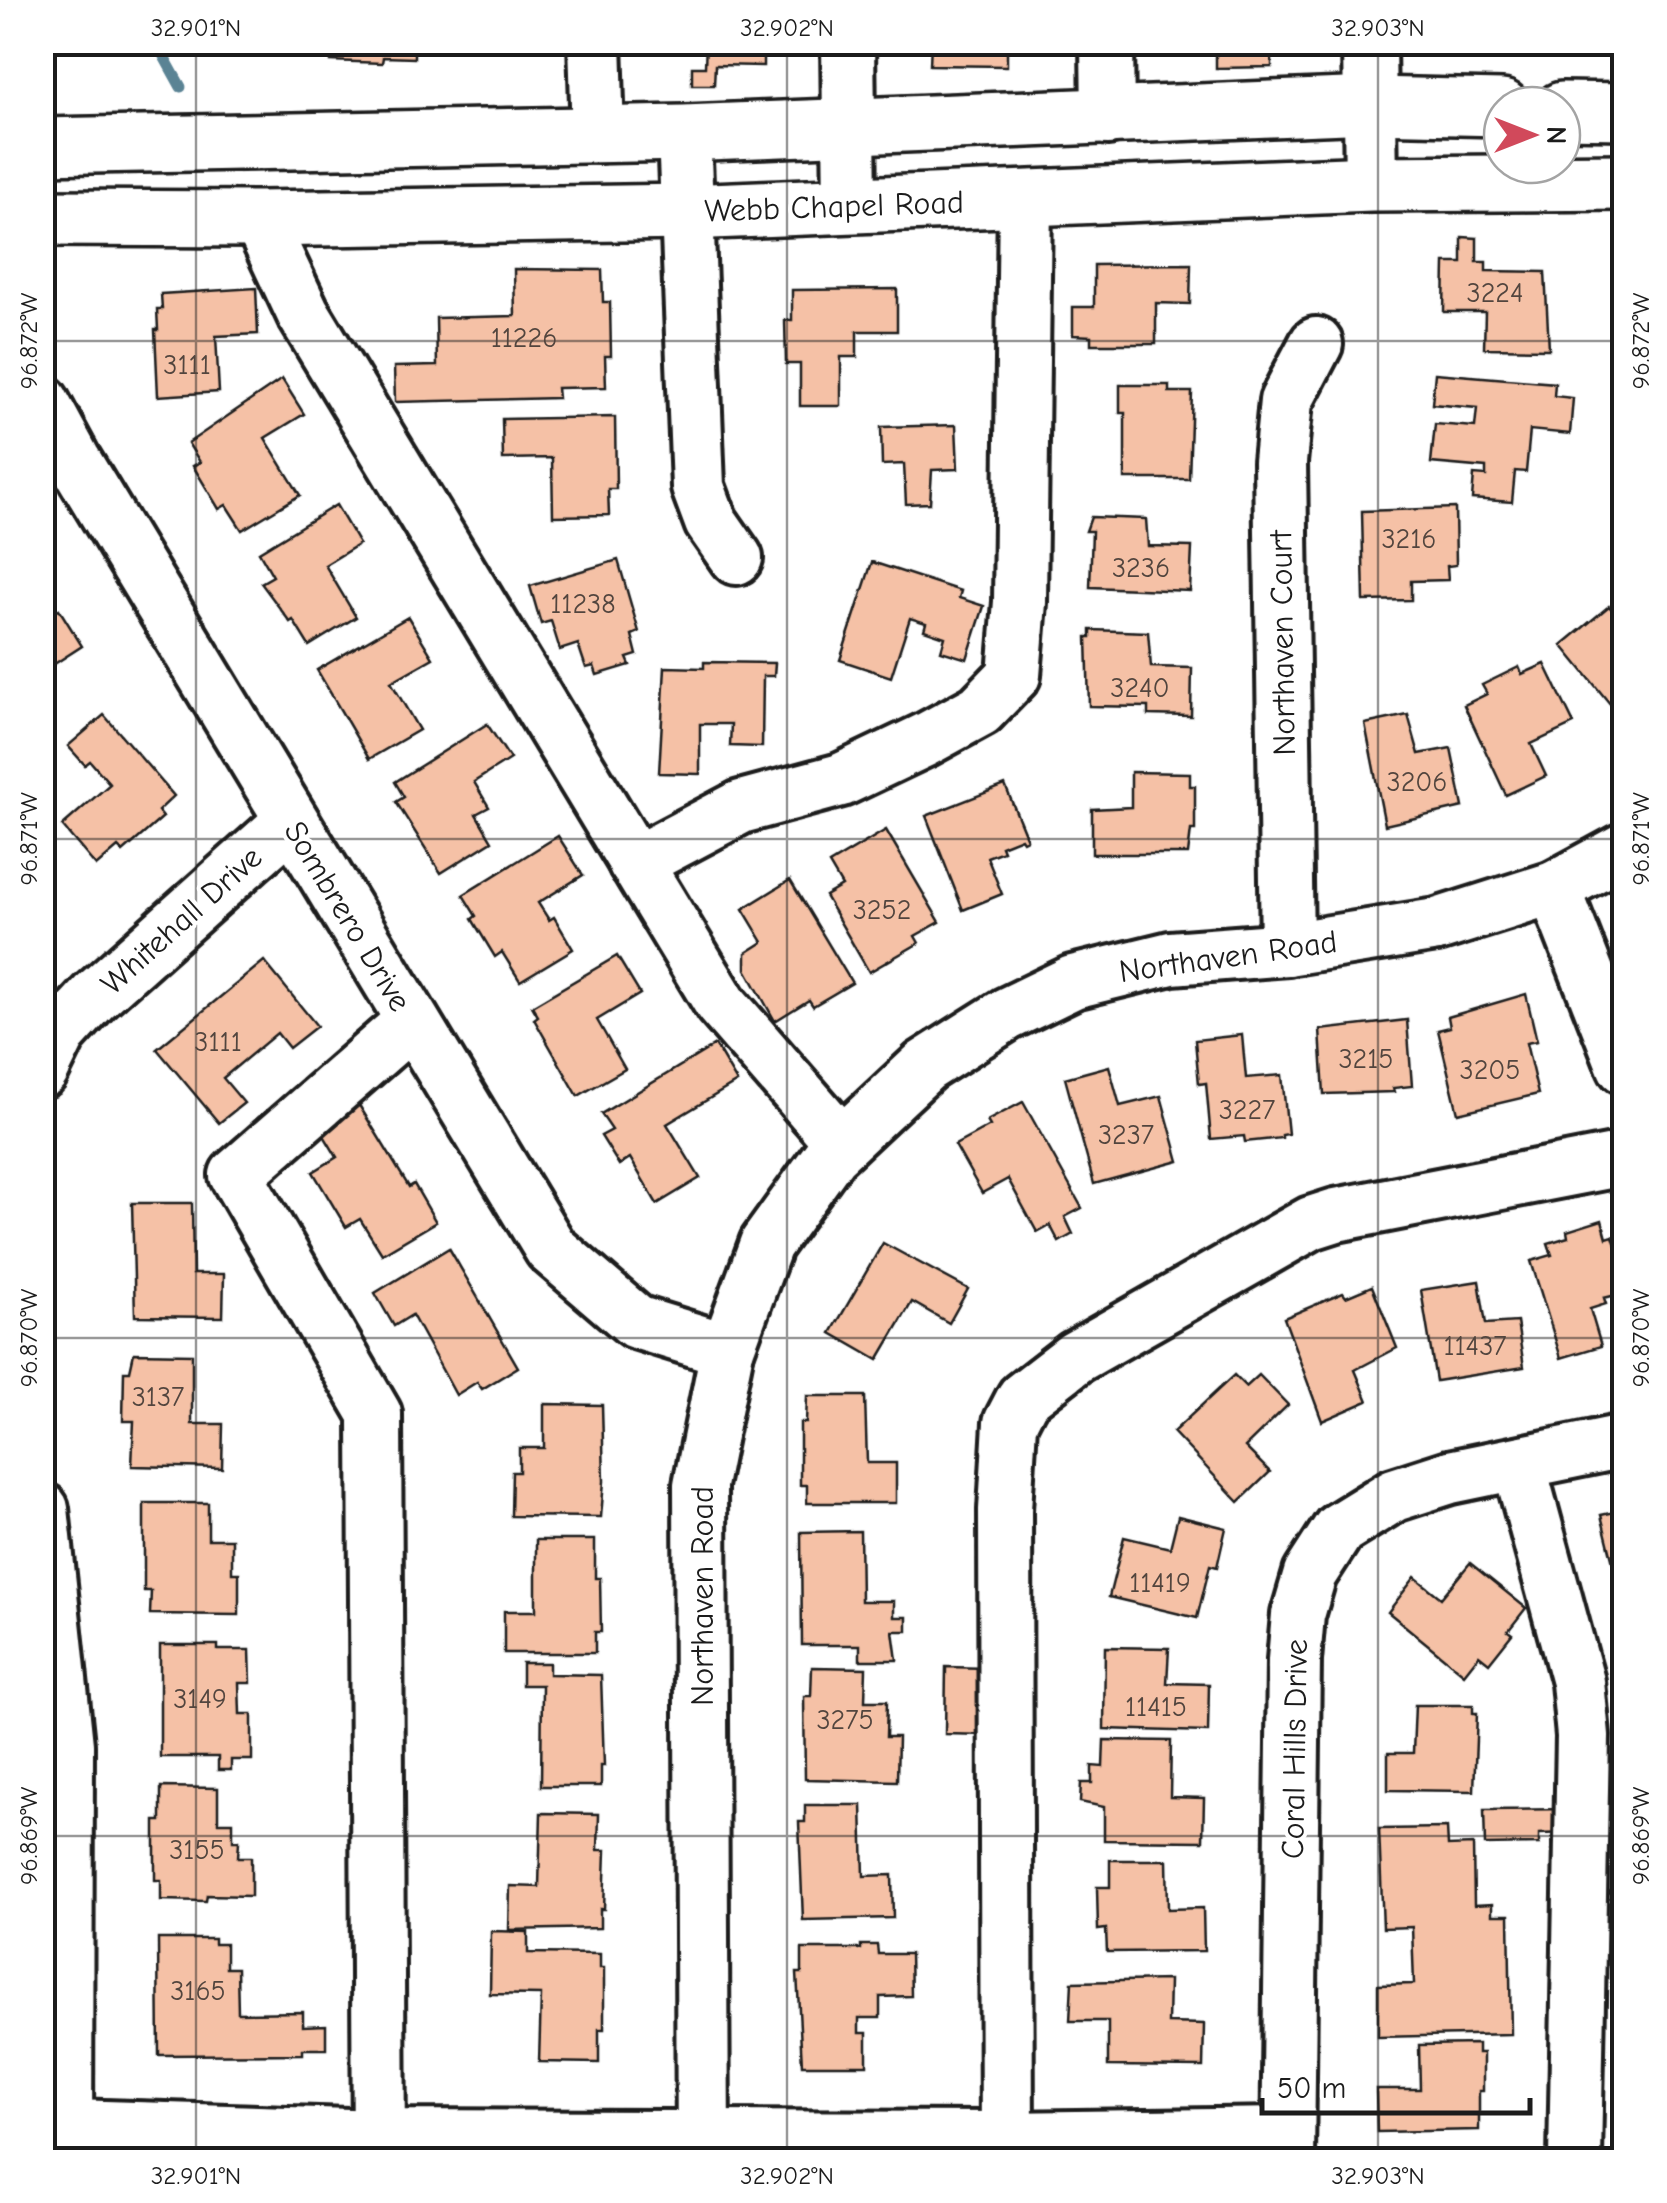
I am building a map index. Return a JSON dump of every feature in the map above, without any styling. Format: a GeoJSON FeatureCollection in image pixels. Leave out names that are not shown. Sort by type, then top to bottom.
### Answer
{"type":"FeatureCollection","features":[{"type":"Feature","properties":{"kind":"main road"},"geometry":{"type":"LineString","coordinates":[[42,146],[598,136],[1370,106],[1482,108]]}},
{"type":"Feature","properties":{"kind":"main road"},"geometry":{"type":"LineString","coordinates":[[1582,110],[1624,111]]}},
{"type":"Feature","properties":{"kind":"main road","name":"Webb Chapel Road"},"geometry":{"type":"LineString","coordinates":[[42,218],[686,212],[1370,184],[1624,182]]}},
{"type":"Feature","properties":{"kind":"street"},"geometry":{"type":"LineString","coordinates":[[596,42],[598,136]]}},
{"type":"Feature","properties":{"kind":"street"},"geometry":{"type":"LineString","coordinates":[[848,42],[850,204]]}},
{"type":"Feature","properties":{"kind":"street"},"geometry":{"type":"LineString","coordinates":[[1108,42],[1108,118]]}},
{"type":"Feature","properties":{"kind":"street"},"geometry":{"type":"LineString","coordinates":[[1369,42],[1370,184]]}},
{"type":"Feature","properties":{"kind":"street"},"geometry":{"type":"LineString","coordinates":[[684,133],[698,487],[711,522],[736,558]]}},
{"type":"Feature","properties":{"kind":"street"},"geometry":{"type":"LineString","coordinates":[[634,863],[742,807],[841,780],[925,740],[980,710],[1014,676],[1020,602],[1025,199]]}},
{"type":"Feature","properties":{"kind":"street"},"geometry":{"type":"LineString","coordinates":[[259,218],[302,313],[721,1004],[842,1143]]}},
{"type":"Feature","properties":{"kind":"street","name":"Northaven Court"},"geometry":{"type":"LineString","coordinates":[[1287,948],[1280,462],[1286,402],[1316,344]]}},
{"type":"Feature","properties":{"kind":"street","name":"Sombrero Drive"},"geometry":{"type":"LineString","coordinates":[[42,402],[411,1022],[551,1249],[636,1322],[727,1350]]}},
{"type":"Feature","properties":{"kind":"street","name":"Whitehall Drive"},"geometry":{"type":"LineString","coordinates":[[42,1072],[60,1034],[94,997],[291,822]]}},
{"type":"Feature","properties":{"kind":"street","name":"Northaven Road"},"geometry":{"type":"LineString","coordinates":[[702,2148],[700,1485],[727,1350],[766,1244],[842,1143],[925,1066],[1007,1014],[1073,982],[1172,958],[1287,948],[1437,924],[1554,888],[1624,850]]}},
{"type":"Feature","properties":{"kind":"street"},"geometry":{"type":"LineString","coordinates":[[1554,888],[1624,1067]]}},
{"type":"Feature","properties":{"kind":"street"},"geometry":{"type":"LineString","coordinates":[[379,2148],[375,1414],[236,1175],[411,1022]]}},
{"type":"Feature","properties":{"kind":"street"},"geometry":{"type":"LineString","coordinates":[[1007,2150],[1006,1510],[1010,1423],[1023,1398],[1076,1357],[1311,1223],[1624,1159]]}},
{"type":"Feature","properties":{"kind":"street","name":"Coral Hills Drive"},"geometry":{"type":"LineString","coordinates":[[1288,2147],[1294,1660],[1298,1615],[1310,1574],[1339,1529],[1394,1495],[1450,1477],[1624,1440]]}},
{"type":"Feature","properties":{"kind":"street"},"geometry":{"type":"LineString","coordinates":[[1520,1465],[1578,1682],[1582,1736],[1575,2160]]}},
{"type":"Feature","properties":{"kind":"street"},"geometry":{"type":"LineString","coordinates":[[42,1509],[68,1745],[58,2137],[379,2148],[1288,2147]]}},
{"type":"Feature","properties":{"kind":"building"},"geometry":{"type":"Polygon","coordinates":[[[332,42],[414,42],[414,58],[383,57],[382,63],[331,61],[332,42]]]}},
{"type":"Feature","properties":{"kind":"building"},"geometry":{"type":"Polygon","coordinates":[[[706,42],[763,42],[763,66],[715,65],[714,85],[692,85],[692,67],[705,67],[706,42]]]}},
{"type":"Feature","properties":{"kind":"building"},"geometry":{"type":"Polygon","coordinates":[[[931,42],[1007,42],[1007,66],[930,65],[931,42]]]}},
{"type":"Feature","properties":{"kind":"building"},"geometry":{"type":"Polygon","coordinates":[[[1216,42],[1272,42],[1272,67],[1216,68],[1216,42]]]}},
{"type":"Feature","properties":{"kind":"building"},"geometry":{"type":"Polygon","coordinates":[[[1462,237],[1477,238],[1477,262],[1486,262],[1486,271],[1545,272],[1549,349],[1484,348],[1485,312],[1444,312],[1445,263],[1462,263],[1462,237]]]}},
{"type":"Feature","properties":{"kind":"building"},"geometry":{"type":"Polygon","coordinates":[[[1191,264],[1190,304],[1156,303],[1156,344],[1091,344],[1091,336],[1073,335],[1073,307],[1094,307],[1094,265],[1191,264]]]}},
{"type":"Feature","properties":{"kind":"building"},"geometry":{"type":"Polygon","coordinates":[[[514,269],[602,270],[603,302],[610,302],[611,356],[605,356],[606,387],[557,388],[558,398],[395,402],[394,367],[437,366],[436,318],[515,316],[514,269]]]}},
{"type":"Feature","properties":{"kind":"building"},"geometry":{"type":"Polygon","coordinates":[[[256,288],[258,334],[216,336],[219,392],[158,396],[155,330],[157,309],[162,309],[161,294],[256,288]]]}},
{"type":"Feature","properties":{"kind":"building"},"geometry":{"type":"Polygon","coordinates":[[[897,289],[897,331],[857,331],[857,357],[841,357],[841,406],[800,406],[800,364],[786,364],[785,320],[792,320],[792,290],[897,289]]]}},
{"type":"Feature","properties":{"kind":"building"},"geometry":{"type":"Polygon","coordinates":[[[1435,373],[1555,383],[1554,396],[1573,398],[1570,434],[1530,430],[1526,472],[1515,471],[1512,502],[1472,499],[1474,475],[1486,476],[1486,468],[1431,463],[1435,424],[1475,427],[1477,408],[1432,404],[1435,373]]]}},
{"type":"Feature","properties":{"kind":"building"},"geometry":{"type":"Polygon","coordinates":[[[282,379],[304,414],[265,438],[300,495],[242,530],[226,505],[219,509],[193,466],[200,462],[188,443],[282,379]]]}},
{"type":"Feature","properties":{"kind":"building"},"geometry":{"type":"Polygon","coordinates":[[[1120,385],[1169,385],[1169,392],[1192,392],[1189,479],[1125,479],[1125,413],[1120,413],[1120,385]]]}},
{"type":"Feature","properties":{"kind":"building"},"geometry":{"type":"Polygon","coordinates":[[[615,417],[616,489],[608,489],[609,515],[553,516],[552,458],[503,459],[502,419],[615,417]]]}},
{"type":"Feature","properties":{"kind":"building"},"geometry":{"type":"Polygon","coordinates":[[[956,425],[958,469],[932,470],[930,503],[906,504],[904,464],[882,465],[881,427],[956,425]]]}},
{"type":"Feature","properties":{"kind":"building"},"geometry":{"type":"Polygon","coordinates":[[[336,505],[359,544],[325,565],[356,617],[309,646],[293,620],[290,622],[261,583],[273,576],[259,552],[336,505]]]}},
{"type":"Feature","properties":{"kind":"building"},"geometry":{"type":"Polygon","coordinates":[[[1455,508],[1456,565],[1447,566],[1448,580],[1411,581],[1411,600],[1364,601],[1362,511],[1455,508]]]}},
{"type":"Feature","properties":{"kind":"building"},"geometry":{"type":"Polygon","coordinates":[[[1091,517],[1146,519],[1148,546],[1192,547],[1190,591],[1090,587],[1092,531],[1086,531],[1091,517]]]}},
{"type":"Feature","properties":{"kind":"building"},"geometry":{"type":"Polygon","coordinates":[[[618,560],[639,632],[632,635],[637,655],[627,658],[630,665],[597,675],[594,666],[586,668],[578,644],[560,650],[551,621],[541,624],[530,586],[618,560]]]}},
{"type":"Feature","properties":{"kind":"building"},"geometry":{"type":"Polygon","coordinates":[[[872,562],[961,591],[959,598],[984,606],[967,659],[941,651],[945,637],[924,630],[926,623],[910,618],[891,677],[840,660],[872,562]]]}},
{"type":"Feature","properties":{"kind":"building"},"geometry":{"type":"Polygon","coordinates":[[[1609,606],[1624,624],[1624,721],[1562,645],[1609,606]]]}},
{"type":"Feature","properties":{"kind":"building"},"geometry":{"type":"Polygon","coordinates":[[[59,609],[82,646],[42,672],[42,619],[59,609]]]}},
{"type":"Feature","properties":{"kind":"building"},"geometry":{"type":"Polygon","coordinates":[[[408,617],[433,658],[391,682],[419,730],[369,759],[317,670],[408,617]]]}},
{"type":"Feature","properties":{"kind":"building"},"geometry":{"type":"Polygon","coordinates":[[[1091,630],[1148,632],[1151,667],[1192,668],[1191,716],[1148,715],[1148,707],[1089,706],[1087,637],[1091,637],[1091,630]]]}},
{"type":"Feature","properties":{"kind":"building"},"geometry":{"type":"Polygon","coordinates":[[[704,662],[775,663],[774,676],[763,676],[762,747],[730,746],[731,724],[700,724],[700,774],[659,773],[665,667],[704,668],[704,662]]]}},
{"type":"Feature","properties":{"kind":"building"},"geometry":{"type":"Polygon","coordinates":[[[1545,664],[1574,724],[1531,744],[1546,776],[1506,795],[1464,705],[1487,694],[1482,685],[1519,667],[1522,674],[1545,664]]]}},
{"type":"Feature","properties":{"kind":"building"},"geometry":{"type":"Polygon","coordinates":[[[104,715],[174,796],[158,811],[163,817],[123,852],[118,847],[96,866],[62,826],[110,784],[90,761],[85,765],[68,746],[104,715]]]}},
{"type":"Feature","properties":{"kind":"building"},"geometry":{"type":"Polygon","coordinates":[[[1408,715],[1419,754],[1451,748],[1463,807],[1385,825],[1365,724],[1408,715]]]}},
{"type":"Feature","properties":{"kind":"building"},"geometry":{"type":"Polygon","coordinates":[[[487,724],[510,759],[474,782],[489,807],[476,814],[492,841],[441,873],[396,802],[404,797],[395,782],[487,724]]]}},
{"type":"Feature","properties":{"kind":"building"},"geometry":{"type":"Polygon","coordinates":[[[1131,772],[1190,773],[1190,786],[1195,786],[1195,830],[1191,830],[1188,854],[1092,854],[1092,809],[1131,807],[1131,772]]]}},
{"type":"Feature","properties":{"kind":"building"},"geometry":{"type":"Polygon","coordinates":[[[1005,785],[1027,839],[1001,846],[1003,851],[987,857],[1002,894],[963,910],[926,816],[1005,785]]]}},
{"type":"Feature","properties":{"kind":"building"},"geometry":{"type":"Polygon","coordinates":[[[886,830],[940,922],[915,936],[919,943],[869,972],[825,896],[842,886],[829,864],[886,830]]]}},
{"type":"Feature","properties":{"kind":"building"},"geometry":{"type":"Polygon","coordinates":[[[558,836],[583,875],[538,903],[549,920],[554,917],[573,949],[520,981],[502,952],[495,957],[472,919],[476,916],[463,895],[558,836]]]}},
{"type":"Feature","properties":{"kind":"building"},"geometry":{"type":"Polygon","coordinates":[[[790,880],[852,983],[813,1006],[809,1000],[775,1021],[746,969],[746,953],[763,942],[743,909],[790,880]]]}},
{"type":"Feature","properties":{"kind":"building"},"geometry":{"type":"Polygon","coordinates":[[[617,956],[640,994],[597,1020],[625,1069],[578,1096],[534,1019],[538,1016],[532,1006],[617,956]]]}},
{"type":"Feature","properties":{"kind":"building"},"geometry":{"type":"Polygon","coordinates":[[[264,961],[317,1026],[289,1048],[277,1033],[223,1078],[244,1103],[219,1123],[157,1049],[264,961]]]}},
{"type":"Feature","properties":{"kind":"building"},"geometry":{"type":"Polygon","coordinates":[[[1526,994],[1537,1041],[1526,1043],[1538,1094],[1458,1113],[1438,1030],[1450,1027],[1448,1017],[1526,994]]]}},
{"type":"Feature","properties":{"kind":"building"},"geometry":{"type":"Polygon","coordinates":[[[1407,1020],[1412,1086],[1393,1088],[1394,1092],[1324,1094],[1320,1030],[1407,1020]]]}},
{"type":"Feature","properties":{"kind":"building"},"geometry":{"type":"Polygon","coordinates":[[[1242,1035],[1246,1078],[1282,1075],[1288,1134],[1282,1138],[1245,1142],[1244,1136],[1211,1139],[1206,1083],[1199,1084],[1195,1040],[1242,1035]]]}},
{"type":"Feature","properties":{"kind":"building"},"geometry":{"type":"Polygon","coordinates":[[[715,1045],[737,1082],[667,1124],[700,1178],[657,1204],[630,1158],[619,1165],[601,1136],[612,1130],[601,1114],[715,1045]]]}},
{"type":"Feature","properties":{"kind":"building"},"geometry":{"type":"Polygon","coordinates":[[[1109,1066],[1120,1106],[1161,1096],[1179,1161],[1094,1184],[1065,1078],[1109,1066]]]}},
{"type":"Feature","properties":{"kind":"building"},"geometry":{"type":"Polygon","coordinates":[[[1023,1102],[1082,1208],[1065,1217],[1073,1234],[1059,1242],[1050,1225],[1037,1232],[1008,1179],[982,1193],[955,1145],[990,1126],[987,1121],[1023,1102]]]}},
{"type":"Feature","properties":{"kind":"building"},"geometry":{"type":"Polygon","coordinates":[[[359,1105],[409,1187],[414,1184],[436,1222],[382,1254],[360,1219],[346,1227],[313,1172],[337,1157],[320,1129],[359,1105]]]}},
{"type":"Feature","properties":{"kind":"building"},"geometry":{"type":"Polygon","coordinates":[[[132,1203],[192,1203],[193,1274],[224,1274],[223,1317],[135,1316],[132,1203]]]}},
{"type":"Feature","properties":{"kind":"building"},"geometry":{"type":"Polygon","coordinates":[[[1602,1220],[1607,1238],[1613,1236],[1624,1272],[1624,1293],[1604,1298],[1606,1304],[1590,1309],[1601,1346],[1561,1358],[1531,1261],[1552,1255],[1548,1243],[1568,1237],[1567,1231],[1602,1220]]]}},
{"type":"Feature","properties":{"kind":"building"},"geometry":{"type":"Polygon","coordinates":[[[883,1243],[968,1289],[949,1323],[912,1302],[878,1360],[831,1333],[883,1243]]]}},
{"type":"Feature","properties":{"kind":"building"},"geometry":{"type":"Polygon","coordinates":[[[449,1248],[518,1367],[482,1389],[477,1382],[456,1395],[412,1315],[394,1326],[375,1293],[449,1248]]]}},
{"type":"Feature","properties":{"kind":"building"},"geometry":{"type":"Polygon","coordinates":[[[1479,1281],[1486,1324],[1517,1322],[1524,1367],[1436,1381],[1421,1290],[1479,1281]]]}},
{"type":"Feature","properties":{"kind":"building"},"geometry":{"type":"Polygon","coordinates":[[[1372,1286],[1397,1348],[1355,1370],[1368,1401],[1322,1421],[1284,1318],[1343,1293],[1346,1297],[1372,1286]]]}},
{"type":"Feature","properties":{"kind":"building"},"geometry":{"type":"Polygon","coordinates":[[[134,1353],[192,1354],[192,1424],[223,1424],[222,1468],[132,1466],[134,1421],[123,1421],[124,1371],[130,1371],[134,1353]]]}},
{"type":"Feature","properties":{"kind":"building"},"geometry":{"type":"Polygon","coordinates":[[[1234,1375],[1246,1387],[1259,1375],[1288,1405],[1245,1447],[1270,1472],[1239,1502],[1173,1432],[1234,1375]]]}},
{"type":"Feature","properties":{"kind":"building"},"geometry":{"type":"Polygon","coordinates":[[[807,1396],[865,1396],[867,1463],[896,1463],[896,1503],[807,1503],[807,1485],[800,1485],[800,1423],[806,1423],[807,1396]]]}},
{"type":"Feature","properties":{"kind":"building"},"geometry":{"type":"Polygon","coordinates":[[[544,1404],[602,1405],[601,1517],[511,1516],[512,1472],[519,1472],[519,1448],[544,1448],[544,1404]]]}},
{"type":"Feature","properties":{"kind":"building"},"geometry":{"type":"Polygon","coordinates":[[[144,1503],[208,1503],[208,1539],[232,1539],[232,1573],[239,1573],[239,1615],[150,1614],[151,1591],[144,1591],[144,1503]]]}},
{"type":"Feature","properties":{"kind":"building"},"geometry":{"type":"Polygon","coordinates":[[[1624,1510],[1624,1586],[1619,1587],[1601,1515],[1624,1510]]]}},
{"type":"Feature","properties":{"kind":"building"},"geometry":{"type":"Polygon","coordinates":[[[1178,1516],[1226,1528],[1217,1567],[1210,1565],[1197,1618],[1109,1597],[1124,1537],[1170,1548],[1178,1516]]]}},
{"type":"Feature","properties":{"kind":"building"},"geometry":{"type":"Polygon","coordinates":[[[860,1531],[861,1601],[894,1601],[894,1617],[907,1617],[907,1631],[893,1631],[897,1660],[860,1660],[860,1645],[802,1645],[801,1532],[860,1531]]]}},
{"type":"Feature","properties":{"kind":"building"},"geometry":{"type":"Polygon","coordinates":[[[536,1540],[595,1540],[601,1632],[595,1632],[595,1653],[504,1653],[504,1611],[536,1611],[536,1540]]]}},
{"type":"Feature","properties":{"kind":"building"},"geometry":{"type":"Polygon","coordinates":[[[1470,1563],[1526,1608],[1489,1663],[1479,1655],[1464,1674],[1388,1612],[1415,1577],[1441,1598],[1470,1563]]]}},
{"type":"Feature","properties":{"kind":"building"},"geometry":{"type":"Polygon","coordinates":[[[1624,1644],[1624,1700],[1617,1700],[1615,1645],[1624,1644]]]}},
{"type":"Feature","properties":{"kind":"building"},"geometry":{"type":"Polygon","coordinates":[[[160,1645],[218,1645],[218,1650],[250,1650],[251,1683],[239,1683],[240,1714],[252,1714],[252,1760],[231,1760],[231,1770],[218,1770],[218,1757],[160,1757],[160,1645]]]}},
{"type":"Feature","properties":{"kind":"building"},"geometry":{"type":"Polygon","coordinates":[[[1105,1647],[1169,1648],[1167,1683],[1209,1684],[1208,1732],[1104,1729],[1105,1647]]]}},
{"type":"Feature","properties":{"kind":"building"},"geometry":{"type":"Polygon","coordinates":[[[522,1663],[549,1663],[549,1674],[601,1675],[601,1786],[541,1786],[542,1685],[522,1685],[522,1663]]]}},
{"type":"Feature","properties":{"kind":"building"},"geometry":{"type":"Polygon","coordinates":[[[812,1667],[866,1668],[865,1701],[887,1701],[886,1737],[898,1737],[897,1781],[805,1779],[804,1696],[811,1696],[812,1667]]]}},
{"type":"Feature","properties":{"kind":"building"},"geometry":{"type":"Polygon","coordinates":[[[946,1667],[988,1668],[987,1735],[945,1734],[946,1667]]]}},
{"type":"Feature","properties":{"kind":"building"},"geometry":{"type":"Polygon","coordinates":[[[1415,1705],[1473,1705],[1473,1713],[1477,1713],[1474,1791],[1388,1790],[1388,1753],[1413,1753],[1415,1705]]]}},
{"type":"Feature","properties":{"kind":"building"},"geometry":{"type":"Polygon","coordinates":[[[1104,1740],[1171,1741],[1170,1797],[1204,1798],[1203,1841],[1104,1840],[1104,1807],[1080,1802],[1081,1783],[1092,1783],[1092,1766],[1103,1767],[1104,1740]]]}},
{"type":"Feature","properties":{"kind":"building"},"geometry":{"type":"Polygon","coordinates":[[[161,1787],[218,1788],[218,1822],[233,1822],[233,1841],[239,1841],[238,1857],[251,1857],[251,1896],[161,1900],[161,1880],[155,1880],[155,1821],[161,1821],[161,1787]]]}},
{"type":"Feature","properties":{"kind":"building"},"geometry":{"type":"Polygon","coordinates":[[[805,1805],[862,1805],[864,1876],[892,1875],[893,1918],[803,1920],[799,1822],[805,1822],[805,1805]]]}},
{"type":"Feature","properties":{"kind":"building"},"geometry":{"type":"Polygon","coordinates":[[[1571,1809],[1572,1833],[1539,1834],[1539,1844],[1485,1845],[1484,1810],[1571,1809]]]}},
{"type":"Feature","properties":{"kind":"building"},"geometry":{"type":"Polygon","coordinates":[[[541,1813],[599,1814],[598,1850],[606,1850],[600,1928],[509,1930],[510,1886],[539,1887],[541,1813]]]}},
{"type":"Feature","properties":{"kind":"building"},"geometry":{"type":"Polygon","coordinates":[[[1447,1828],[1448,1846],[1473,1845],[1474,1905],[1492,1904],[1492,1915],[1509,1915],[1511,2034],[1378,2037],[1378,1985],[1414,1984],[1412,1927],[1383,1928],[1379,1829],[1447,1828]]]}},
{"type":"Feature","properties":{"kind":"building"},"geometry":{"type":"Polygon","coordinates":[[[1110,1860],[1167,1860],[1168,1909],[1203,1908],[1204,1951],[1107,1952],[1106,1929],[1098,1930],[1097,1887],[1110,1887],[1110,1860]]]}},
{"type":"Feature","properties":{"kind":"building"},"geometry":{"type":"Polygon","coordinates":[[[491,1931],[528,1932],[528,1953],[600,1954],[600,1968],[604,1968],[604,2029],[599,2029],[599,2063],[539,2062],[541,1995],[490,1994],[491,1931]]]}},
{"type":"Feature","properties":{"kind":"building"},"geometry":{"type":"Polygon","coordinates":[[[158,1939],[214,1939],[214,1944],[226,1944],[226,1968],[237,1968],[238,2013],[303,2012],[303,2026],[326,2025],[326,2049],[303,2049],[303,2054],[159,2055],[158,1939]]]}},
{"type":"Feature","properties":{"kind":"building"},"geometry":{"type":"Polygon","coordinates":[[[861,1945],[877,1945],[878,1954],[910,1954],[911,1996],[880,1997],[880,2018],[859,2018],[859,2033],[867,2033],[867,2065],[802,2065],[797,1973],[802,1973],[802,1949],[861,1949],[861,1945]]]}},
{"type":"Feature","properties":{"kind":"building"},"geometry":{"type":"Polygon","coordinates":[[[1169,1980],[1168,2023],[1204,2024],[1203,2067],[1108,2066],[1108,2021],[1070,2021],[1072,1982],[1169,1980]]]}},
{"type":"Feature","properties":{"kind":"building"},"geometry":{"type":"Polygon","coordinates":[[[1478,2044],[1478,2053],[1483,2053],[1479,2130],[1377,2132],[1376,2089],[1420,2089],[1419,2045],[1478,2044]]]}},
{"type":"Feature","properties":{"kind":"waterway"},"geometry":{"type":"LineString","coordinates":[[156,42],[181,87]]}}]}
